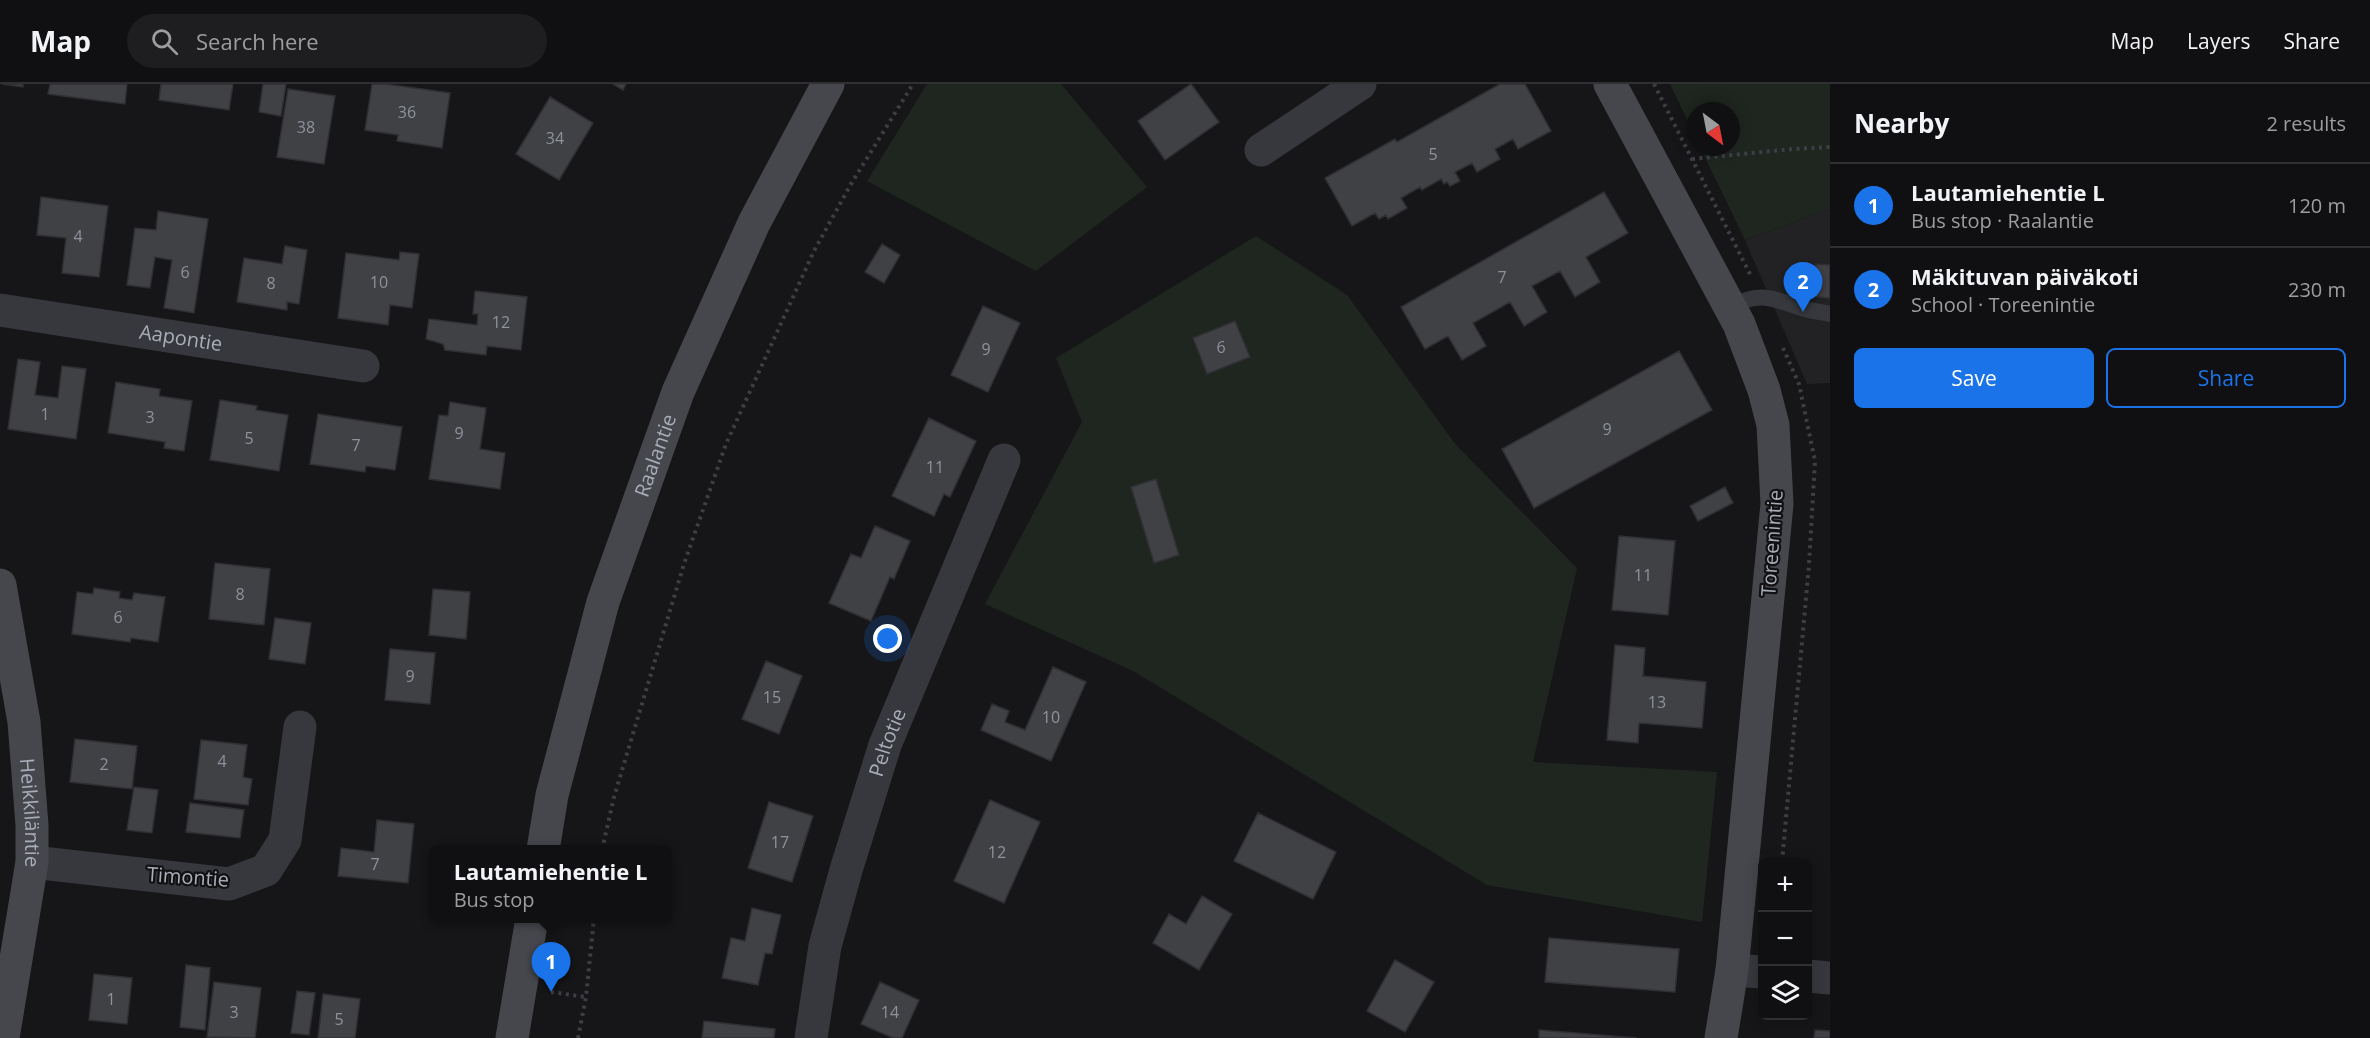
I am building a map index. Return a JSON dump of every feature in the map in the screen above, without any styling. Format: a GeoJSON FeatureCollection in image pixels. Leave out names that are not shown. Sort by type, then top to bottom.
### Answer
{"type":"FeatureCollection","features":[{"type":"Feature","properties":{"kind":"street","name":"Raalantie"},"geometry":{"type":"LineString","coordinates":[[544,845],[552,795],[603,602],[678,392],[754,223],[828,84]]}},
{"type":"Feature","properties":{"kind":"street"},"geometry":{"type":"LineString","coordinates":[[1261,150],[1360,84]]}},
{"type":"Feature","properties":{"kind":"street","name":"Toreenintie"},"geometry":{"type":"LineString","coordinates":[[1610,84],[1739,324],[1764,390],[1773,425],[1777,504],[1747,971],[1720,1038]]}},
{"type":"Feature","properties":{"kind":"street","name":"Aapontie"},"geometry":{"type":"LineString","coordinates":[[0,310],[363,366]]}},
{"type":"Feature","properties":{"kind":"street","name":"Peltotie"},"geometry":{"type":"LineString","coordinates":[[811,1038],[825,946],[885,745],[1004,460]]}},
{"type":"Feature","properties":{"kind":"street","name":"Heikkiläntie"},"geometry":{"type":"LineString","coordinates":[[0,585],[24,722],[32,825],[32,862],[3,1038]]}},
{"type":"Feature","properties":{"kind":"street","name":"Timontie"},"geometry":{"type":"LineString","coordinates":[[32,862],[229,884],[266,870],[285,840],[300,727]]}},
{"type":"Feature","properties":{"kind":"street"},"geometry":{"type":"LineString","coordinates":[[512,1038],[531,923]]}},
{"type":"Feature","properties":{"kind":"street"},"geometry":{"type":"LineString","coordinates":[[1812,976],[1830,978]]}},
{"type":"Feature","properties":{"kind":"lane"},"geometry":{"type":"LineString","coordinates":[[1731,308],[1744,300],[1760,296],[1780,299],[1804,309],[1830,314]]}},
{"type":"Feature","properties":{"kind":"path"},"geometry":{"type":"LineString","coordinates":[[603,845],[614,797],[684,564],[726,444],[814,250],[912,84]]}},
{"type":"Feature","properties":{"kind":"path"},"geometry":{"type":"LineString","coordinates":[[1692,159],[1830,147]]}},
{"type":"Feature","properties":{"kind":"path"},"geometry":{"type":"LineString","coordinates":[[578,1038],[586,998],[594,923]]}},
{"type":"Feature","properties":{"kind":"path"},"geometry":{"type":"LineString","coordinates":[[550,992],[586,998]]}},
{"type":"Feature","properties":{"kind":"shaded area"},"geometry":{"type":"Polygon","coordinates":[[[927,84],[1061,84],[1147,187],[1036,271],[867,181],[927,84]]]}},
{"type":"Feature","properties":{"kind":"shaded area"},"geometry":{"type":"Polygon","coordinates":[[[1670,84],[1830,84],[1830,209],[1745,240],[1704,156],[1740,156],[1740,102],[1686,102],[1686,117],[1670,84]]]}},
{"type":"Feature","properties":{"kind":"shaded area"},"geometry":{"type":"Polygon","coordinates":[[[1830,209],[1830,383],[1807,384],[1745,240],[1830,209]]]}},
{"type":"Feature","properties":{"kind":"shaded area"},"geometry":{"type":"Polygon","coordinates":[[[1256,236],[1347,295],[1456,445],[1577,568],[1533,762],[1717,772],[1702,922],[1487,885],[1133,671],[985,604],[1082,422],[1056,358],[1256,236]]]}},
{"type":"Feature","properties":{"kind":"building"},"geometry":{"type":"Polygon","coordinates":[[[2,84],[23,84],[23,87],[2,84]]]}},
{"type":"Feature","properties":{"kind":"building"},"geometry":{"type":"Polygon","coordinates":[[[50,84],[127,84],[125,104],[48,94],[50,84]]]}},
{"type":"Feature","properties":{"kind":"building"},"geometry":{"type":"Polygon","coordinates":[[[161,84],[233,84],[229,110],[159,100],[161,84]]]}},
{"type":"Feature","properties":{"kind":"building"},"geometry":{"type":"Polygon","coordinates":[[[263,84],[286,84],[281,116],[259,112],[263,84]]]}},
{"type":"Feature","properties":{"kind":"building"},"geometry":{"type":"Polygon","coordinates":[[[372,84],[450,93],[442,148],[397,141],[398,135],[365,130],[372,84]]]}},
{"type":"Feature","properties":{"kind":"building"},"geometry":{"type":"Polygon","coordinates":[[[613,84],[626,84],[623,90],[613,84]]]}},
{"type":"Feature","properties":{"kind":"building"},"geometry":{"type":"Polygon","coordinates":[[[1191,84],[1219,122],[1165,160],[1138,121],[1191,84]]]}},
{"type":"Feature","properties":{"kind":"building"},"geometry":{"type":"Polygon","coordinates":[[[1500,84],[1525,84],[1551,131],[1518,149],[1513,139],[1495,149],[1500,159],[1477,172],[1472,163],[1455,172],[1460,181],[1450,186],[1447,182],[1444,184],[1441,179],[1422,190],[1420,187],[1401,198],[1407,208],[1388,219],[1386,215],[1379,219],[1375,213],[1352,226],[1325,178],[1395,139],[1397,142],[1500,84]]]}},
{"type":"Feature","properties":{"kind":"building"},"geometry":{"type":"Polygon","coordinates":[[[288,89],[335,96],[324,164],[277,157],[288,89]]]}},
{"type":"Feature","properties":{"kind":"building"},"geometry":{"type":"Polygon","coordinates":[[[550,97],[593,123],[559,180],[516,154],[550,97]]]}},
{"type":"Feature","properties":{"kind":"building"},"geometry":{"type":"Polygon","coordinates":[[[1604,192],[1628,233],[1586,257],[1600,282],[1575,297],[1560,271],[1532,286],[1547,312],[1524,326],[1510,302],[1473,323],[1486,346],[1462,360],[1448,336],[1425,349],[1401,307],[1604,192]]]}},
{"type":"Feature","properties":{"kind":"building"},"geometry":{"type":"Polygon","coordinates":[[[41,197],[108,206],[99,277],[62,273],[66,238],[37,235],[41,197]]]}},
{"type":"Feature","properties":{"kind":"building"},"geometry":{"type":"Polygon","coordinates":[[[158,211],[208,219],[194,313],[164,308],[172,260],[155,257],[150,288],[127,285],[135,228],[156,230],[158,211]]]}},
{"type":"Feature","properties":{"kind":"building"},"geometry":{"type":"Polygon","coordinates":[[[882,244],[900,255],[884,283],[865,272],[882,244]]]}},
{"type":"Feature","properties":{"kind":"building"},"geometry":{"type":"Polygon","coordinates":[[[285,246],[307,250],[299,304],[287,302],[287,310],[237,302],[244,258],[282,264],[285,246]]]}},
{"type":"Feature","properties":{"kind":"building"},"geometry":{"type":"Polygon","coordinates":[[[400,252],[419,254],[412,308],[390,305],[388,325],[338,318],[346,253],[399,260],[400,252]]]}},
{"type":"Feature","properties":{"kind":"building"},"geometry":{"type":"Polygon","coordinates":[[[1816,264],[1830,265],[1830,298],[1815,297],[1816,264]]]}},
{"type":"Feature","properties":{"kind":"building"},"geometry":{"type":"Polygon","coordinates":[[[475,291],[527,297],[521,350],[487,346],[486,355],[445,350],[443,344],[426,339],[429,319],[477,325],[478,314],[473,314],[475,291]]]}},
{"type":"Feature","properties":{"kind":"building"},"geometry":{"type":"Polygon","coordinates":[[[983,306],[1020,323],[988,392],[951,375],[983,306]]]}},
{"type":"Feature","properties":{"kind":"building"},"geometry":{"type":"Polygon","coordinates":[[[1235,321],[1250,357],[1207,374],[1193,338],[1235,321]]]}},
{"type":"Feature","properties":{"kind":"building"},"geometry":{"type":"Polygon","coordinates":[[[1679,351],[1712,410],[1534,508],[1502,449],[1679,351]]]}},
{"type":"Feature","properties":{"kind":"building"},"geometry":{"type":"Polygon","coordinates":[[[18,359],[40,362],[35,395],[58,398],[62,366],[86,369],[76,439],[8,429],[18,359]]]}},
{"type":"Feature","properties":{"kind":"building"},"geometry":{"type":"Polygon","coordinates":[[[116,382],[160,389],[159,396],[192,401],[184,451],[164,448],[165,442],[108,433],[116,382]]]}},
{"type":"Feature","properties":{"kind":"building"},"geometry":{"type":"Polygon","coordinates":[[[220,400],[257,406],[256,410],[288,415],[279,471],[210,460],[220,400]]]}},
{"type":"Feature","properties":{"kind":"building"},"geometry":{"type":"Polygon","coordinates":[[[450,402],[486,408],[480,449],[505,453],[500,489],[429,479],[439,415],[448,416],[450,402]]]}},
{"type":"Feature","properties":{"kind":"building"},"geometry":{"type":"Polygon","coordinates":[[[318,414],[402,427],[395,470],[366,466],[365,472],[310,464],[318,414]]]}},
{"type":"Feature","properties":{"kind":"building"},"geometry":{"type":"Polygon","coordinates":[[[929,418],[976,441],[950,497],[944,494],[934,516],[892,496],[929,418]]]}},
{"type":"Feature","properties":{"kind":"building"},"geometry":{"type":"Polygon","coordinates":[[[1156,479],[1179,555],[1154,563],[1131,487],[1156,479]]]}},
{"type":"Feature","properties":{"kind":"building"},"geometry":{"type":"Polygon","coordinates":[[[1725,487],[1733,503],[1698,521],[1690,506],[1725,487]]]}},
{"type":"Feature","properties":{"kind":"building"},"geometry":{"type":"Polygon","coordinates":[[[875,526],[910,541],[894,579],[890,577],[871,621],[829,603],[851,554],[861,558],[875,526]]]}},
{"type":"Feature","properties":{"kind":"building"},"geometry":{"type":"Polygon","coordinates":[[[1619,536],[1675,541],[1668,615],[1612,610],[1619,536]]]}},
{"type":"Feature","properties":{"kind":"building"},"geometry":{"type":"Polygon","coordinates":[[[215,563],[270,569],[264,625],[209,619],[215,563]]]}},
{"type":"Feature","properties":{"kind":"building"},"geometry":{"type":"Polygon","coordinates":[[[94,588],[120,592],[119,598],[132,600],[134,593],[165,597],[158,642],[131,638],[130,642],[72,634],[77,592],[93,594],[94,588]]]}},
{"type":"Feature","properties":{"kind":"building"},"geometry":{"type":"Polygon","coordinates":[[[433,589],[470,592],[466,639],[429,635],[433,589]]]}},
{"type":"Feature","properties":{"kind":"building"},"geometry":{"type":"Polygon","coordinates":[[[275,618],[311,623],[305,664],[269,659],[275,618]]]}},
{"type":"Feature","properties":{"kind":"building"},"geometry":{"type":"Polygon","coordinates":[[[1615,645],[1645,648],[1643,676],[1706,682],[1702,728],[1639,723],[1638,743],[1607,740],[1615,645]]]}},
{"type":"Feature","properties":{"kind":"building"},"geometry":{"type":"Polygon","coordinates":[[[390,649],[435,653],[430,704],[385,700],[390,649]]]}},
{"type":"Feature","properties":{"kind":"building"},"geometry":{"type":"Polygon","coordinates":[[[766,661],[802,676],[779,734],[742,719],[766,661]]]}},
{"type":"Feature","properties":{"kind":"building"},"geometry":{"type":"Polygon","coordinates":[[[1053,667],[1086,682],[1051,761],[981,730],[992,704],[1009,711],[1005,722],[1025,730],[1053,667]]]}},
{"type":"Feature","properties":{"kind":"building"},"geometry":{"type":"Polygon","coordinates":[[[75,739],[137,746],[132,789],[70,782],[75,739]]]}},
{"type":"Feature","properties":{"kind":"building"},"geometry":{"type":"Polygon","coordinates":[[[201,740],[247,745],[243,777],[252,779],[248,805],[194,799],[201,740]]]}},
{"type":"Feature","properties":{"kind":"building"},"geometry":{"type":"Polygon","coordinates":[[[134,787],[158,790],[152,833],[127,830],[134,787]]]}},
{"type":"Feature","properties":{"kind":"building"},"geometry":{"type":"Polygon","coordinates":[[[990,800],[1040,822],[1004,903],[954,881],[990,800]]]}},
{"type":"Feature","properties":{"kind":"building"},"geometry":{"type":"Polygon","coordinates":[[[769,802],[813,816],[792,882],[748,868],[769,802]]]}},
{"type":"Feature","properties":{"kind":"building"},"geometry":{"type":"Polygon","coordinates":[[[190,803],[244,810],[240,838],[186,832],[190,803]]]}},
{"type":"Feature","properties":{"kind":"building"},"geometry":{"type":"Polygon","coordinates":[[[1258,813],[1336,852],[1313,899],[1234,861],[1258,813]]]}},
{"type":"Feature","properties":{"kind":"building"},"geometry":{"type":"Polygon","coordinates":[[[377,820],[414,824],[408,883],[338,876],[341,848],[374,852],[377,820]]]}},
{"type":"Feature","properties":{"kind":"building"},"geometry":{"type":"Polygon","coordinates":[[[1202,896],[1232,914],[1199,970],[1153,943],[1169,914],[1186,924],[1202,896]]]}},
{"type":"Feature","properties":{"kind":"building"},"geometry":{"type":"Polygon","coordinates":[[[752,908],[781,915],[772,954],[765,953],[758,985],[722,978],[731,938],[745,941],[752,908]]]}},
{"type":"Feature","properties":{"kind":"building"},"geometry":{"type":"Polygon","coordinates":[[[1549,938],[1679,949],[1675,992],[1545,982],[1549,938]]]}},
{"type":"Feature","properties":{"kind":"building"},"geometry":{"type":"Polygon","coordinates":[[[1395,960],[1434,982],[1405,1032],[1367,1011],[1395,960]]]}},
{"type":"Feature","properties":{"kind":"building"},"geometry":{"type":"Polygon","coordinates":[[[186,965],[210,968],[205,1030],[180,1027],[186,965]]]}},
{"type":"Feature","properties":{"kind":"building"},"geometry":{"type":"Polygon","coordinates":[[[94,974],[132,978],[127,1024],[89,1020],[94,974]]]}},
{"type":"Feature","properties":{"kind":"building"},"geometry":{"type":"Polygon","coordinates":[[[214,982],[261,988],[255,1038],[207,1037],[214,982]]]}},
{"type":"Feature","properties":{"kind":"building"},"geometry":{"type":"Polygon","coordinates":[[[880,982],[919,1000],[902,1038],[893,1038],[861,1024],[880,982]]]}},
{"type":"Feature","properties":{"kind":"building"},"geometry":{"type":"Polygon","coordinates":[[[297,991],[315,993],[309,1035],[291,1033],[297,991]]]}},
{"type":"Feature","properties":{"kind":"building"},"geometry":{"type":"Polygon","coordinates":[[[323,994],[360,999],[355,1038],[318,1038],[323,994]]]}},
{"type":"Feature","properties":{"kind":"building"},"geometry":{"type":"Polygon","coordinates":[[[704,1021],[775,1029],[774,1038],[702,1038],[704,1021]]]}},
{"type":"Feature","properties":{"kind":"building"},"geometry":{"type":"Polygon","coordinates":[[[1539,1030],[1637,1038],[1539,1038],[1539,1030]]]}},
{"type":"Feature","properties":{"kind":"building"},"geometry":{"type":"Polygon","coordinates":[[[1815,1030],[1830,1031],[1830,1038],[1814,1038],[1815,1030]]]}},
{"type":"Feature","properties":{"kind":"place","name":"Mäkituvan päiväkoti"},"geometry":{"type":"Point","coordinates":[1803,312]}},
{"type":"Feature","properties":{"kind":"place","name":"Lautamiehentie L"},"geometry":{"type":"Point","coordinates":[551,992]}}]}
